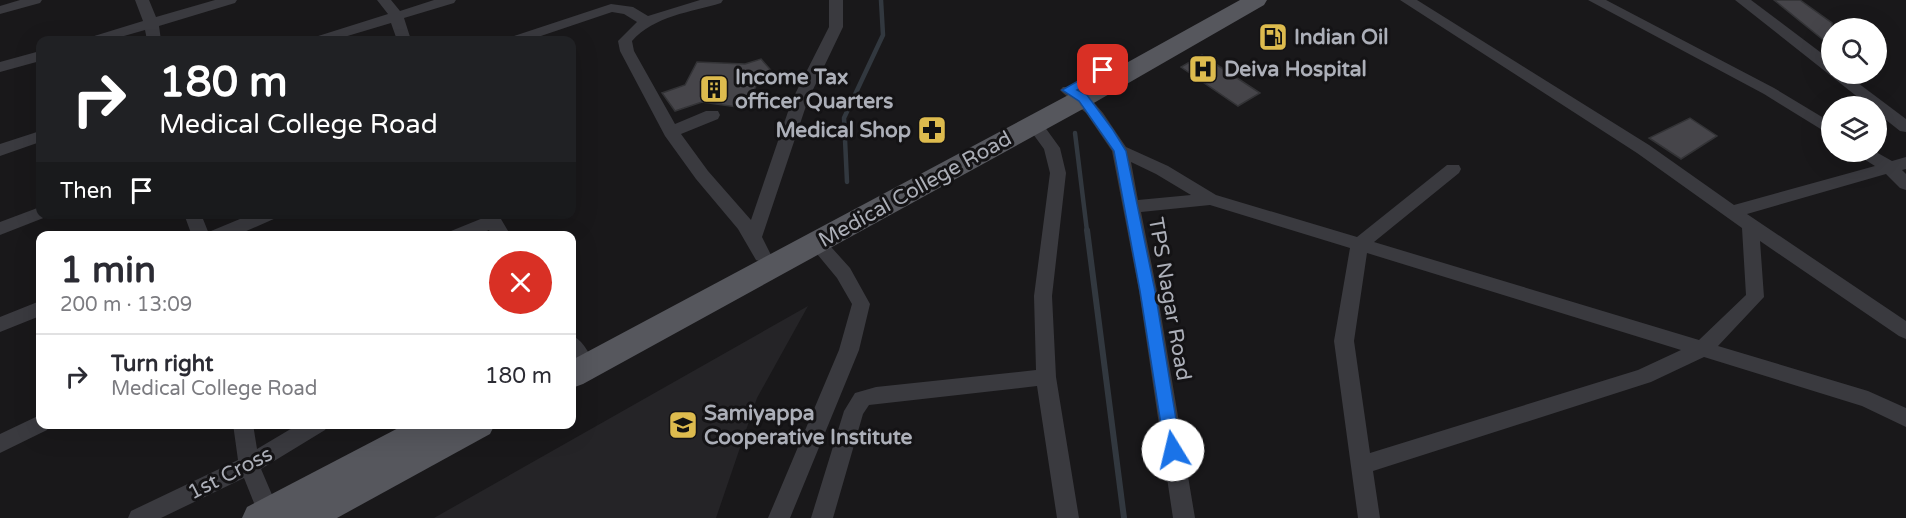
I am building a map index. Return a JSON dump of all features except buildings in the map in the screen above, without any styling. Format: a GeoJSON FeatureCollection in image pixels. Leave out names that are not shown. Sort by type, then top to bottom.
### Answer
{"type":"FeatureCollection","features":[{"type":"Feature","properties":{"kind":"main road","name":"Medical College Road"},"geometry":{"type":"LineString","coordinates":[[576,358],[817,243],[1055,106],[1229,0]]}},
{"type":"Feature","properties":{"kind":"main road","name":"Medical College Road"},"geometry":{"type":"LineString","coordinates":[[576,357],[758,245],[1055,106],[1256,0]]}},
{"type":"Feature","properties":{"kind":"main road"},"geometry":{"type":"LineString","coordinates":[[266,516],[428,429]]}},
{"type":"Feature","properties":{"kind":"main road"},"geometry":{"type":"LineString","coordinates":[[304,518],[470,429]]}},
{"type":"Feature","properties":{"kind":"street"},"geometry":{"type":"LineString","coordinates":[[0,10],[35,0]]}},
{"type":"Feature","properties":{"kind":"street"},"geometry":{"type":"LineString","coordinates":[[142,0],[152,25],[153,36]]}},
{"type":"Feature","properties":{"kind":"street"},"geometry":{"type":"LineString","coordinates":[[111,36],[230,0]]}},
{"type":"Feature","properties":{"kind":"street"},"geometry":{"type":"LineString","coordinates":[[384,0],[396,15],[403,36]]}},
{"type":"Feature","properties":{"kind":"street"},"geometry":{"type":"LineString","coordinates":[[332,36],[449,0]]}},
{"type":"Feature","properties":{"kind":"street"},"geometry":{"type":"LineString","coordinates":[[716,0],[646,21],[632,30],[626,41],[627,51],[671,132],[706,180],[733,208],[758,245]]}},
{"type":"Feature","properties":{"kind":"street"},"geometry":{"type":"LineString","coordinates":[[758,245],[800,100],[836,27],[836,0]]}},
{"type":"Feature","properties":{"kind":"street"},"geometry":{"type":"LineString","coordinates":[[1407,0],[1643,149],[1906,331]]}},
{"type":"Feature","properties":{"kind":"street"},"geometry":{"type":"LineString","coordinates":[[1595,0],[1769,91],[1821,124]]}},
{"type":"Feature","properties":{"kind":"street"},"geometry":{"type":"LineString","coordinates":[[1742,0],[1821,61]]}},
{"type":"Feature","properties":{"kind":"street"},"geometry":{"type":"LineString","coordinates":[[526,36],[601,5],[628,10],[646,21]]}},
{"type":"Feature","properties":{"kind":"street"},"geometry":{"type":"LineString","coordinates":[[0,67],[36,57]]}},
{"type":"Feature","properties":{"kind":"street"},"geometry":{"type":"LineString","coordinates":[[1850,84],[1906,127]]}},
{"type":"Feature","properties":{"kind":"street"},"geometry":{"type":"LineString","coordinates":[[1055,106],[1052,148],[1058,173],[1043,296],[1047,377],[1068,518]]}},
{"type":"Feature","properties":{"kind":"street","name":"TPS Nagar Road"},"geometry":{"type":"LineString","coordinates":[[1055,106],[1109,133],[1120,151],[1148,291],[1184,518]]}},
{"type":"Feature","properties":{"kind":"street"},"geometry":{"type":"LineString","coordinates":[[671,132],[712,115]]}},
{"type":"Feature","properties":{"kind":"street"},"geometry":{"type":"LineString","coordinates":[[0,150],[36,137]]}},
{"type":"Feature","properties":{"kind":"street"},"geometry":{"type":"LineString","coordinates":[[1120,151],[1162,170],[1210,199],[1868,399],[1906,418]]}},
{"type":"Feature","properties":{"kind":"street"},"geometry":{"type":"LineString","coordinates":[[1733,212],[1898,165],[1906,184]]}},
{"type":"Feature","properties":{"kind":"street"},"geometry":{"type":"LineString","coordinates":[[1369,518],[1344,341],[1359,245],[1453,169]]}},
{"type":"Feature","properties":{"kind":"street"},"geometry":{"type":"LineString","coordinates":[[1131,206],[1154,206],[1210,199]]}},
{"type":"Feature","properties":{"kind":"street"},"geometry":{"type":"LineString","coordinates":[[0,228],[36,214]]}},
{"type":"Feature","properties":{"kind":"street"},"geometry":{"type":"LineString","coordinates":[[229,231],[258,219]]}},
{"type":"Feature","properties":{"kind":"street"},"geometry":{"type":"LineString","coordinates":[[473,231],[495,224]]}},
{"type":"Feature","properties":{"kind":"street"},"geometry":{"type":"LineString","coordinates":[[1363,465],[1644,376],[1702,349],[1755,297],[1750,224]]}},
{"type":"Feature","properties":{"kind":"street"},"geometry":{"type":"LineString","coordinates":[[779,518],[849,350],[861,303],[844,273],[817,243]]}},
{"type":"Feature","properties":{"kind":"street"},"geometry":{"type":"LineString","coordinates":[[0,325],[36,310]]}},
{"type":"Feature","properties":{"kind":"street"},"geometry":{"type":"LineString","coordinates":[[822,518],[854,411],[862,399],[876,395],[1047,377]]}},
{"type":"Feature","properties":{"kind":"street"},"geometry":{"type":"LineString","coordinates":[[0,444],[36,426]]}},
{"type":"Feature","properties":{"kind":"street"},"geometry":{"type":"LineString","coordinates":[[244,429],[249,465],[266,516]]}},
{"type":"Feature","properties":{"kind":"street","name":"1st Cross"},"geometry":{"type":"LineString","coordinates":[[139,518],[249,465],[310,429]]}},
{"type":"Feature","properties":{"kind":"shaded area","name":"Samiyappa Cooperative Institute"},"geometry":{"type":"Polygon","coordinates":[[[808,306],[757,398],[716,518],[434,518],[808,306]]]}},
{"type":"Feature","properties":{"kind":"waterway"},"geometry":{"type":"LineString","coordinates":[[847,182],[844,118],[883,35],[881,0]]}},
{"type":"Feature","properties":{"kind":"waterway"},"geometry":{"type":"LineString","coordinates":[[1075,133],[1087,231]]}},
{"type":"Feature","properties":{"kind":"waterway"},"geometry":{"type":"LineString","coordinates":[[1087,230],[1124,518]]}},
{"type":"Feature","properties":{"kind":"place","name":"Indian Oil"},"geometry":{"type":"Point","coordinates":[1273,37]}},
{"type":"Feature","properties":{"kind":"place","name":"Deiva Hospital"},"geometry":{"type":"Point","coordinates":[1203,69]}},
{"type":"Feature","properties":{"kind":"place","name":"Income Tax officer Quarters"},"geometry":{"type":"Point","coordinates":[714,89]}},
{"type":"Feature","properties":{"kind":"place","name":"Medical Shop"},"geometry":{"type":"Point","coordinates":[932,130]}},
{"type":"Feature","properties":{"kind":"place","name":"Samiyappa Cooperative Institute"},"geometry":{"type":"Point","coordinates":[683,425]}},
{"type":"Feature","properties":{"kind":"route"},"geometry":{"type":"LineString","coordinates":[[1103,70],[1068,90],[1083,98],[1120,151],[1148,291],[1173,450]]}}]}
